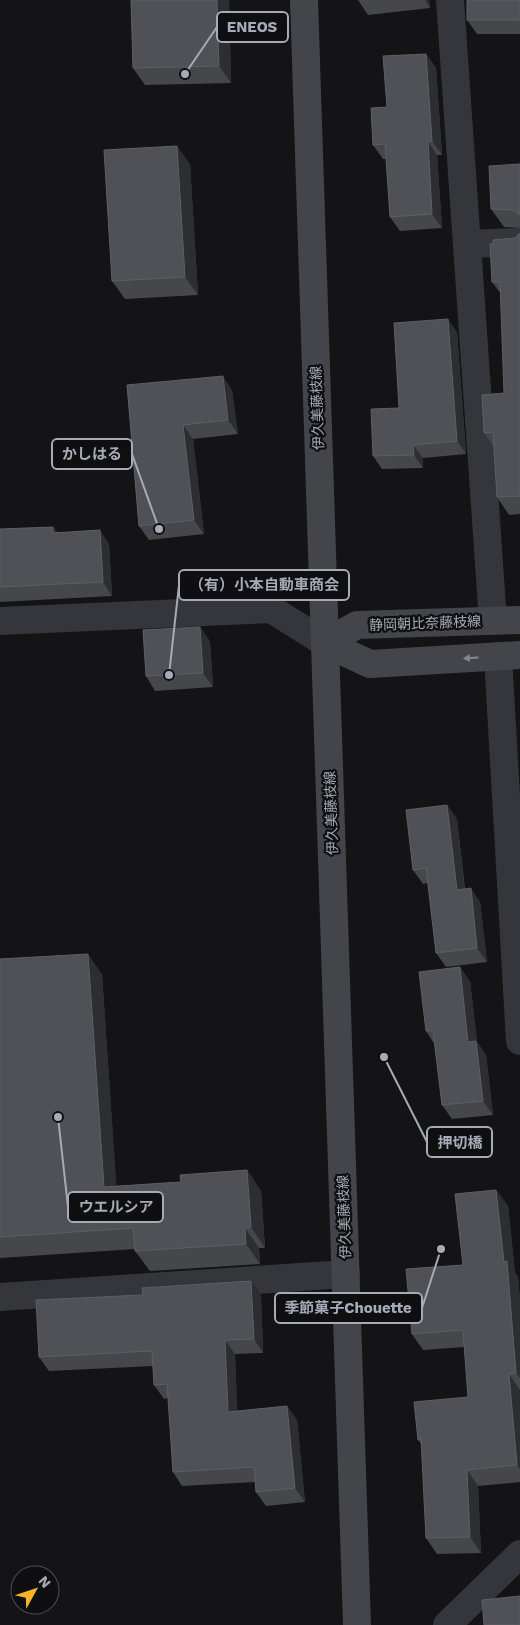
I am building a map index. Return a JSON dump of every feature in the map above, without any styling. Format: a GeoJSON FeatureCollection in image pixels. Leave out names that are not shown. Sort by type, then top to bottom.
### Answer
{"type":"FeatureCollection","features":[{"type":"Feature","properties":{"kind":"main road","name":"伊久美藤枝線"},"geometry":{"type":"LineString","coordinates":[[304,0],[357,1625]]}},
{"type":"Feature","properties":{"kind":"main road","name":"静岡朝比奈藤枝線"},"geometry":{"type":"LineString","coordinates":[[325,643],[357,625],[520,620]]}},
{"type":"Feature","properties":{"kind":"main road"},"geometry":{"type":"LineString","coordinates":[[325,643],[370,664],[509,656]]}},
{"type":"Feature","properties":{"kind":"street"},"geometry":{"type":"LineString","coordinates":[[450,0],[493,621]]}},
{"type":"Feature","properties":{"kind":"street"},"geometry":{"type":"LineString","coordinates":[[467,244],[520,242]]}},
{"type":"Feature","properties":{"kind":"street"},"geometry":{"type":"LineString","coordinates":[[0,621],[271,609],[325,643]]}},
{"type":"Feature","properties":{"kind":"street"},"geometry":{"type":"LineString","coordinates":[[509,656],[520,1041]]}},
{"type":"Feature","properties":{"kind":"street"},"geometry":{"type":"LineString","coordinates":[[0,1297],[346,1274]]}},
{"type":"Feature","properties":{"kind":"street"},"geometry":{"type":"LineString","coordinates":[[448,1625],[520,1554]]}},
{"type":"Feature","properties":{"kind":"building"},"geometry":{"type":"Polygon","coordinates":[[[131,0],[217,0],[219,66],[133,68],[131,0]]]}},
{"type":"Feature","properties":{"kind":"building"},"geometry":{"type":"Polygon","coordinates":[[[467,0],[520,0],[520,20],[467,20],[467,0]]]}},
{"type":"Feature","properties":{"kind":"building"},"geometry":{"type":"Polygon","coordinates":[[[426,54],[432,141],[428,141],[432,214],[390,217],[385,144],[373,145],[371,108],[387,107],[383,56],[426,54]]]}},
{"type":"Feature","properties":{"kind":"building"},"geometry":{"type":"Polygon","coordinates":[[[177,146],[185,277],[112,281],[104,150],[177,146]]]}},
{"type":"Feature","properties":{"kind":"building"},"geometry":{"type":"Polygon","coordinates":[[[520,164],[520,215],[514,210],[491,209],[489,166],[520,164]]]}},
{"type":"Feature","properties":{"kind":"building"},"geometry":{"type":"Polygon","coordinates":[[[520,233],[520,496],[497,497],[493,432],[484,433],[482,395],[504,393],[500,282],[492,282],[490,244],[493,244],[493,240],[515,238],[520,233]]]}},
{"type":"Feature","properties":{"kind":"building"},"geometry":{"type":"Polygon","coordinates":[[[448,319],[457,441],[413,445],[414,455],[373,456],[371,409],[399,408],[394,323],[448,319]]]}},
{"type":"Feature","properties":{"kind":"building"},"geometry":{"type":"Polygon","coordinates":[[[223,376],[228,420],[183,425],[194,520],[139,526],[127,385],[223,376]]]}},
{"type":"Feature","properties":{"kind":"building"},"geometry":{"type":"Polygon","coordinates":[[[53,527],[53,533],[100,530],[103,582],[0,587],[0,529],[53,527]]]}},
{"type":"Feature","properties":{"kind":"building"},"geometry":{"type":"Polygon","coordinates":[[[200,627],[203,673],[146,676],[143,630],[200,627]]]}},
{"type":"Feature","properties":{"kind":"building"},"geometry":{"type":"Polygon","coordinates":[[[447,805],[457,890],[471,888],[477,948],[436,953],[426,868],[413,870],[406,810],[447,805]]]}},
{"type":"Feature","properties":{"kind":"building"},"geometry":{"type":"Polygon","coordinates":[[[88,954],[104,1187],[181,1182],[180,1175],[247,1170],[251,1227],[245,1228],[246,1244],[135,1251],[133,1228],[0,1237],[0,959],[88,954]]]}},
{"type":"Feature","properties":{"kind":"building"},"geometry":{"type":"Polygon","coordinates":[[[460,967],[468,1042],[476,1041],[483,1101],[442,1105],[433,1031],[426,1031],[419,972],[460,967]]]}},
{"type":"Feature","properties":{"kind":"building"},"geometry":{"type":"Polygon","coordinates":[[[496,1190],[504,1262],[507,1261],[516,1373],[509,1374],[517,1465],[467,1470],[470,1537],[426,1538],[421,1439],[418,1440],[414,1402],[468,1397],[463,1330],[412,1334],[406,1269],[463,1265],[455,1194],[496,1190]]]}},
{"type":"Feature","properties":{"kind":"building"},"geometry":{"type":"Polygon","coordinates":[[[251,1281],[254,1339],[225,1340],[228,1412],[287,1406],[295,1488],[256,1492],[254,1467],[173,1472],[167,1384],[154,1385],[152,1351],[39,1357],[36,1300],[143,1295],[142,1288],[251,1281]]]}},
{"type":"Feature","properties":{"kind":"building"},"geometry":{"type":"Polygon","coordinates":[[[520,1596],[520,1625],[484,1625],[482,1600],[520,1596]]]}},
{"type":"Feature","properties":{"kind":"place","name":"ENEOS"},"geometry":{"type":"Point","coordinates":[185,74]}},
{"type":"Feature","properties":{"kind":"place","name":"かしはる"},"geometry":{"type":"Point","coordinates":[159,529]}},
{"type":"Feature","properties":{"kind":"place","name":"（有）小本自動車商会"},"geometry":{"type":"Point","coordinates":[169,675]}},
{"type":"Feature","properties":{"kind":"place","name":"押切橋"},"geometry":{"type":"Point","coordinates":[384,1057]}},
{"type":"Feature","properties":{"kind":"place","name":"ウエルシア"},"geometry":{"type":"Point","coordinates":[58,1117]}},
{"type":"Feature","properties":{"kind":"place","name":"季節菓子Chouette"},"geometry":{"type":"Point","coordinates":[441,1249]}}]}
